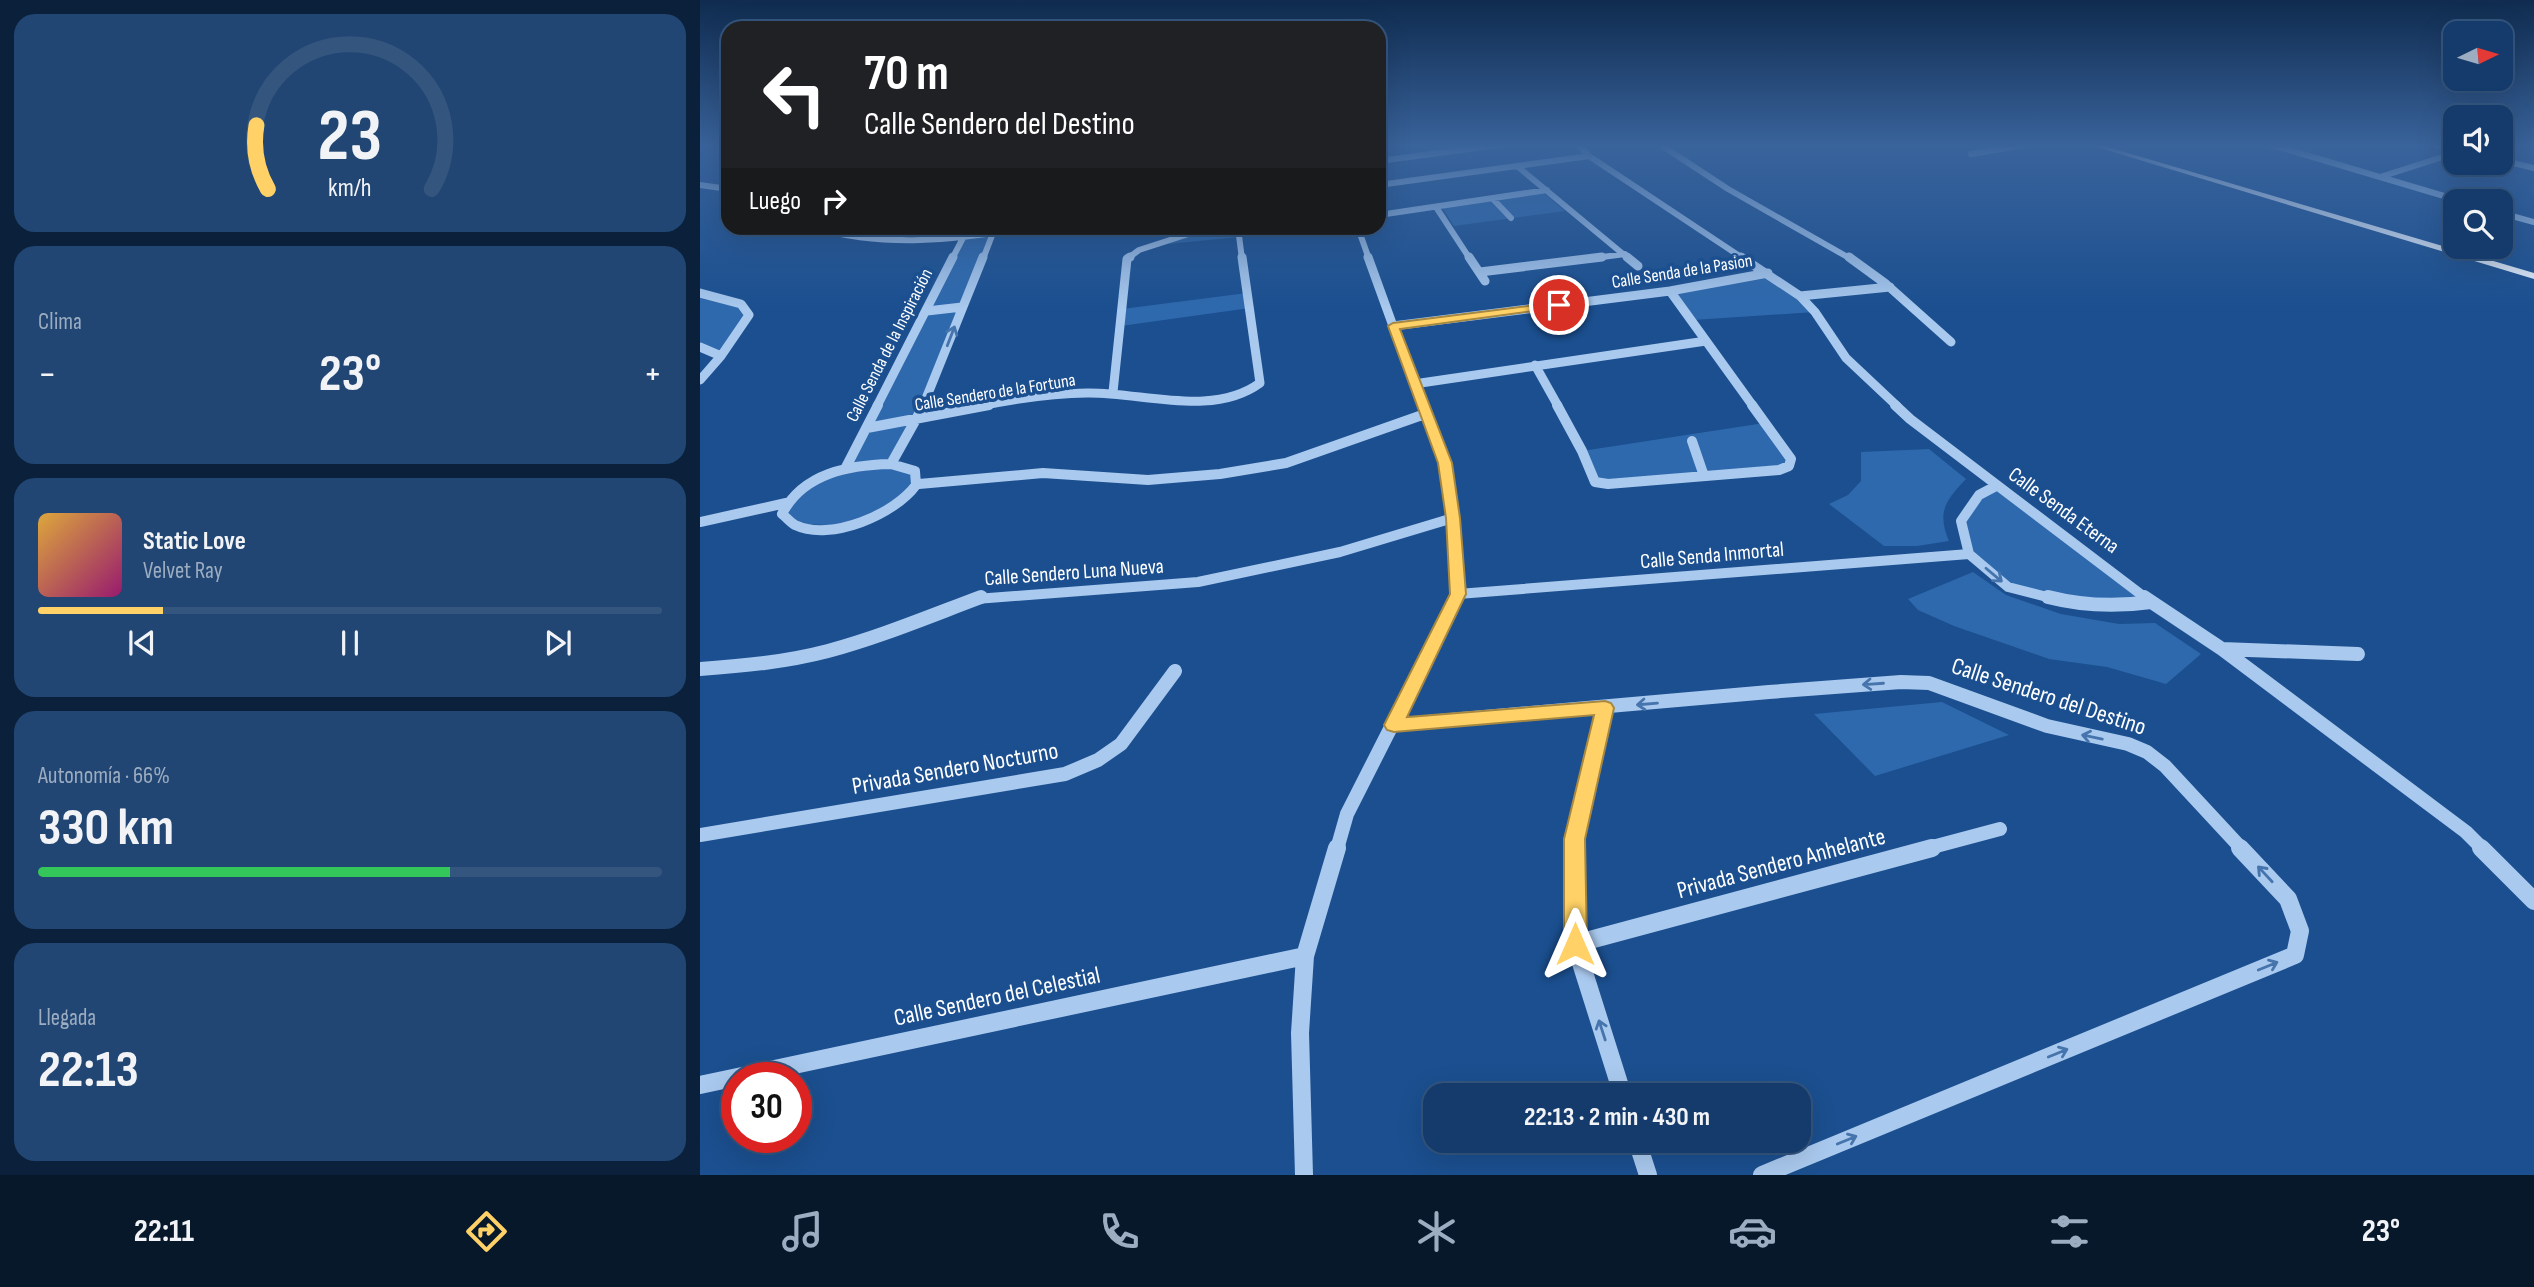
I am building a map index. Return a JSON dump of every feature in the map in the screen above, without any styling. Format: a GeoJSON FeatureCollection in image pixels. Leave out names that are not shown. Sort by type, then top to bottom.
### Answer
{"type":"FeatureCollection","features":[{"type":"Feature","properties":{"kind":"main road"},"geometry":{"type":"LineString","coordinates":[[2281,200],[2534,274]]}},
{"type":"Feature","properties":{"kind":"main road"},"geometry":{"type":"LineString","coordinates":[[2290,200],[2534,274]]}},
{"type":"Feature","properties":{"kind":"street"},"geometry":{"type":"LineString","coordinates":[[1386,214],[1487,200]]}},
{"type":"Feature","properties":{"kind":"street"},"geometry":{"type":"LineString","coordinates":[[1494,200],[1511,218]]}},
{"type":"Feature","properties":{"kind":"street"},"geometry":{"type":"LineString","coordinates":[[1559,200],[1638,267]]}},
{"type":"Feature","properties":{"kind":"street","name":"Calle Senda Eterna"},"geometry":{"type":"LineString","coordinates":[[1656,200],[1800,296],[1815,312],[1846,358],[1910,419],[2151,602],[2221,649],[2466,832],[2534,901]]}},
{"type":"Feature","properties":{"kind":"street"},"geometry":{"type":"LineString","coordinates":[[1746,200],[1846,256],[1890,287],[1951,342]]}},
{"type":"Feature","properties":{"kind":"street"},"geometry":{"type":"LineString","coordinates":[[1436,207],[1485,281]]}},
{"type":"Feature","properties":{"kind":"street"},"geometry":{"type":"LineString","coordinates":[[2513,216],[2534,222]]}},
{"type":"Feature","properties":{"kind":"street"},"geometry":{"type":"LineString","coordinates":[[841,235],[882,239],[974,235]]}},
{"type":"Feature","properties":{"kind":"street"},"geometry":{"type":"LineString","coordinates":[[876,235],[882,239]]}},
{"type":"Feature","properties":{"kind":"street"},"geometry":{"type":"LineString","coordinates":[[891,464],[916,420],[992,235]]}},
{"type":"Feature","properties":{"kind":"street"},"geometry":{"type":"LineString","coordinates":[[1113,392],[1127,259],[1139,250],[1185,235]]}},
{"type":"Feature","properties":{"kind":"street","name":"Calle Sendero de la Fortuna"},"geometry":{"type":"LineString","coordinates":[[867,428],[1004,403],[1113,392],[1199,400],[1232,399],[1252,392],[1260,383],[1239,235]]}},
{"type":"Feature","properties":{"kind":"street"},"geometry":{"type":"LineString","coordinates":[[1304,1175],[1300,1033],[1305,956],[1347,814],[1458,594],[1453,518],[1445,463],[1361,235]]}},
{"type":"Feature","properties":{"kind":"street","name":"Calle Senda de la Inspiración"},"geometry":{"type":"LineString","coordinates":[[845,469],[964,236]]}},
{"type":"Feature","properties":{"kind":"street"},"geometry":{"type":"LineString","coordinates":[[1480,272],[1625,254]]}},
{"type":"Feature","properties":{"kind":"street","name":"Calle Senda de la Pasion"},"geometry":{"type":"LineString","coordinates":[[1393,326],[1670,291],[1768,273]]}},
{"type":"Feature","properties":{"kind":"street"},"geometry":{"type":"LineString","coordinates":[[1800,296],[1890,287]]}},
{"type":"Feature","properties":{"kind":"street"},"geometry":{"type":"LineString","coordinates":[[1535,365],[1582,451],[1595,482],[1608,484],[1779,470],[1792,463],[1670,291]]}},
{"type":"Feature","properties":{"kind":"street"},"geometry":{"type":"LineString","coordinates":[[700,293],[741,304],[749,315],[721,356],[700,380]]}},
{"type":"Feature","properties":{"kind":"street"},"geometry":{"type":"LineString","coordinates":[[927,311],[962,307]]}},
{"type":"Feature","properties":{"kind":"street"},"geometry":{"type":"LineString","coordinates":[[1414,384],[1706,341]]}},
{"type":"Feature","properties":{"kind":"street"},"geometry":{"type":"LineString","coordinates":[[700,346],[721,356]]}},
{"type":"Feature","properties":{"kind":"street"},"geometry":{"type":"LineString","coordinates":[[919,484],[915,471],[891,464],[845,469],[807,484],[786,503],[782,514],[787,523],[800,528],[820,530],[844,526],[891,510],[919,484],[1043,473],[1148,480],[1220,474],[1286,463],[1425,414]]}},
{"type":"Feature","properties":{"kind":"street"},"geometry":{"type":"LineString","coordinates":[[1692,441],[1704,476]]}},
{"type":"Feature","properties":{"kind":"street"},"geometry":{"type":"LineString","coordinates":[[1996,486],[1979,495],[1961,520],[1969,554],[2008,587],[2073,603],[2117,607],[2151,602]]}},
{"type":"Feature","properties":{"kind":"street"},"geometry":{"type":"LineString","coordinates":[[700,522],[786,503]]}},
{"type":"Feature","properties":{"kind":"street","name":"Calle Sendero Luna Nueva"},"geometry":{"type":"LineString","coordinates":[[700,669],[762,664],[836,649],[983,596],[1198,582],[1340,552],[1453,518]]}},
{"type":"Feature","properties":{"kind":"street","name":"Calle Senda Inmortal"},"geometry":{"type":"LineString","coordinates":[[1458,594],[1969,554]]}},
{"type":"Feature","properties":{"kind":"street"},"geometry":{"type":"LineString","coordinates":[[2221,649],[2358,654]]}},
{"type":"Feature","properties":{"kind":"street","name":"Privada Sendero Nocturno"},"geometry":{"type":"LineString","coordinates":[[700,835],[1065,774],[1098,760],[1121,744],[1175,671]]}},
{"type":"Feature","properties":{"kind":"street","name":"Calle Sendero del Destino"},"geometry":{"type":"LineString","coordinates":[[1394,725],[1809,689],[1901,682],[1929,683],[2047,726],[2128,744],[2147,752],[2184,787],[2288,899],[2301,931],[2295,955],[1762,1175]]}},
{"type":"Feature","properties":{"kind":"street"},"geometry":{"type":"LineString","coordinates":[[1605,708],[1575,839],[1575,944],[1619,1083]]}},
{"type":"Feature","properties":{"kind":"street","name":"Privada Sendero Anhelante"},"geometry":{"type":"LineString","coordinates":[[1575,944],[2000,829]]}},
{"type":"Feature","properties":{"kind":"street","name":"Calle Sendero del Celestial"},"geometry":{"type":"LineString","coordinates":[[700,1085],[1305,956]]}},
{"type":"Feature","properties":{"kind":"street"},"geometry":{"type":"LineString","coordinates":[[1641,1153],[1648,1175]]}},
{"type":"Feature","properties":{"kind":"shaded area"},"geometry":{"type":"Polygon","coordinates":[[[1490,200],[1551,200],[1565,211],[1454,226],[1442,207],[1490,200]]]}},
{"type":"Feature","properties":{"kind":"shaded area"},"geometry":{"type":"Polygon","coordinates":[[[992,235],[926,400],[892,463],[915,471],[907,498],[844,526],[787,523],[786,503],[794,494],[845,469],[964,236],[992,235]]]}},
{"type":"Feature","properties":{"kind":"shaded area"},"geometry":{"type":"Polygon","coordinates":[[[1186,235],[1240,237],[1157,245],[1186,235]]]}},
{"type":"Feature","properties":{"kind":"shaded area"},"geometry":{"type":"Polygon","coordinates":[[[1768,273],[1815,312],[1693,320],[1670,291],[1768,273]]]}},
{"type":"Feature","properties":{"kind":"shaded area"},"geometry":{"type":"Polygon","coordinates":[[[700,293],[741,304],[749,315],[721,356],[700,347],[700,293]]]}},
{"type":"Feature","properties":{"kind":"shaded area"},"geometry":{"type":"Polygon","coordinates":[[[1247,293],[1250,308],[1121,326],[1122,309],[1247,293]]]}},
{"type":"Feature","properties":{"kind":"shaded area"},"geometry":{"type":"Polygon","coordinates":[[[1764,423],[1789,466],[1601,484],[1582,451],[1764,423]]]}},
{"type":"Feature","properties":{"kind":"shaded area"},"geometry":{"type":"Polygon","coordinates":[[[1929,449],[1966,479],[1945,507],[1945,531],[1949,541],[1917,546],[1884,546],[1829,504],[1848,495],[1861,481],[1861,452],[1929,449]]]}},
{"type":"Feature","properties":{"kind":"shaded area"},"geometry":{"type":"Polygon","coordinates":[[[1996,486],[2151,602],[2117,607],[2008,587],[1969,554],[1961,521],[1979,495],[1996,486]]]}},
{"type":"Feature","properties":{"kind":"shaded area"},"geometry":{"type":"Polygon","coordinates":[[[1973,572],[2006,595],[2061,614],[2119,624],[2155,623],[2201,654],[2166,684],[2107,667],[2049,659],[1954,626],[1918,610],[1908,599],[1973,572]]]}},
{"type":"Feature","properties":{"kind":"shaded area"},"geometry":{"type":"Polygon","coordinates":[[[1942,702],[2009,735],[1875,776],[1814,714],[1942,702]]]}},
{"type":"Feature","properties":{"kind":"route"},"geometry":{"type":"LineString","coordinates":[[1559,305],[1393,326],[1445,463],[1453,518],[1458,594],[1394,725],[1605,708],[1575,839],[1575,944]]}}]}
